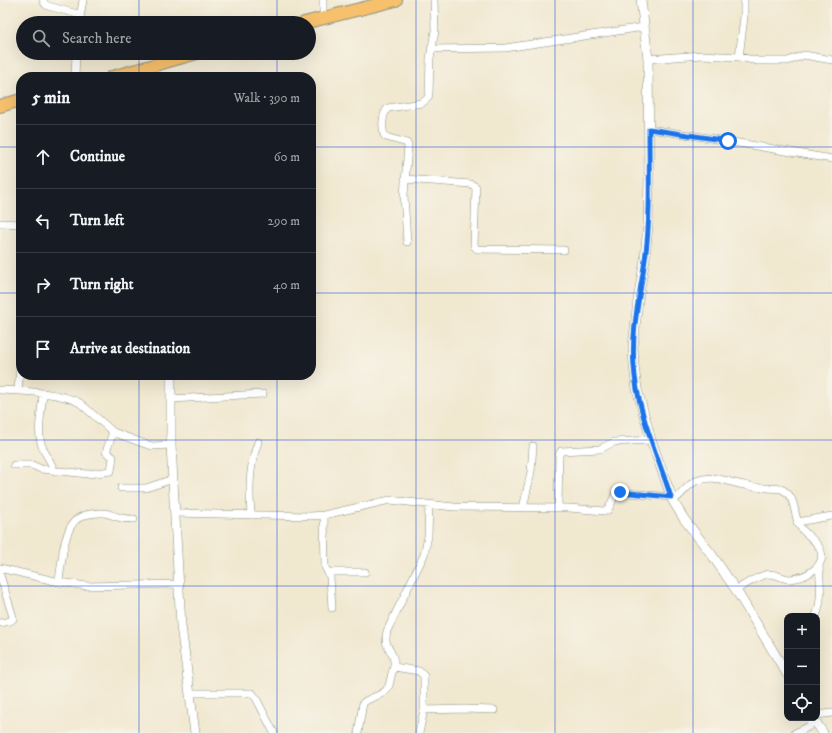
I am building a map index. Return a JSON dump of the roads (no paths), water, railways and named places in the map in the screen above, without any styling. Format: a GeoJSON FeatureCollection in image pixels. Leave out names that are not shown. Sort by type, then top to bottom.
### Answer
{"type":"FeatureCollection","features":[{"type":"Feature","properties":{"kind":"highway"},"geometry":{"type":"LineString","coordinates":[[316,20],[396,0]]}},
{"type":"Feature","properties":{"kind":"highway"},"geometry":{"type":"LineString","coordinates":[[141,72],[176,60]]}},
{"type":"Feature","properties":{"kind":"highway"},"geometry":{"type":"LineString","coordinates":[[0,106],[16,101]]}},
{"type":"Feature","properties":{"kind":"street"},"geometry":{"type":"LineString","coordinates":[[43,0],[48,6],[81,15],[83,0]]}},
{"type":"Feature","properties":{"kind":"street"},"geometry":{"type":"LineString","coordinates":[[323,0],[323,18]]}},
{"type":"Feature","properties":{"kind":"street"},"geometry":{"type":"LineString","coordinates":[[407,242],[404,195],[408,146],[407,143],[386,137],[384,135],[383,120],[385,110],[388,108],[422,103],[428,98],[430,58],[435,31],[434,0]]}},
{"type":"Feature","properties":{"kind":"street"},"geometry":{"type":"LineString","coordinates":[[641,0],[648,59],[649,129],[648,225],[633,348],[637,390],[651,440],[672,499],[684,519],[712,555],[736,590],[784,669]]}},
{"type":"Feature","properties":{"kind":"street"},"geometry":{"type":"LineString","coordinates":[[740,57],[744,0]]}},
{"type":"Feature","properties":{"kind":"street"},"geometry":{"type":"LineString","coordinates":[[432,50],[506,48],[644,27]]}},
{"type":"Feature","properties":{"kind":"street"},"geometry":{"type":"LineString","coordinates":[[648,59],[702,56],[740,57],[758,61],[788,61],[804,55],[832,60]]}},
{"type":"Feature","properties":{"kind":"street"},"geometry":{"type":"LineString","coordinates":[[75,72],[76,60]]}},
{"type":"Feature","properties":{"kind":"street"},"geometry":{"type":"LineString","coordinates":[[649,129],[832,159]]}},
{"type":"Feature","properties":{"kind":"street"},"geometry":{"type":"LineString","coordinates":[[405,179],[471,184],[476,187],[474,246],[477,249],[564,250]]}},
{"type":"Feature","properties":{"kind":"street"},"geometry":{"type":"LineString","coordinates":[[0,223],[16,224]]}},
{"type":"Feature","properties":{"kind":"street"},"geometry":{"type":"LineString","coordinates":[[18,391],[19,380]]}},
{"type":"Feature","properties":{"kind":"street"},"geometry":{"type":"LineString","coordinates":[[171,380],[171,445],[181,626],[195,733]]}},
{"type":"Feature","properties":{"kind":"street"},"geometry":{"type":"LineString","coordinates":[[0,390],[43,393],[75,400],[113,432],[152,446],[171,445]]}},
{"type":"Feature","properties":{"kind":"street"},"geometry":{"type":"LineString","coordinates":[[43,393],[40,438],[43,448],[52,462],[54,471]]}},
{"type":"Feature","properties":{"kind":"street"},"geometry":{"type":"LineString","coordinates":[[171,399],[263,394]]}},
{"type":"Feature","properties":{"kind":"street"},"geometry":{"type":"LineString","coordinates":[[14,465],[32,465],[39,469],[88,474],[111,471],[113,457],[106,452],[113,432]]}},
{"type":"Feature","properties":{"kind":"street"},"geometry":{"type":"LineString","coordinates":[[558,508],[559,455],[561,451],[600,449],[614,442],[651,440]]}},
{"type":"Feature","properties":{"kind":"street"},"geometry":{"type":"LineString","coordinates":[[251,515],[250,474],[258,442]]}},
{"type":"Feature","properties":{"kind":"street"},"geometry":{"type":"LineString","coordinates":[[523,508],[531,472],[533,446]]}},
{"type":"Feature","properties":{"kind":"street"},"geometry":{"type":"LineString","coordinates":[[175,513],[311,516],[390,500],[431,506],[558,508],[606,511],[617,492],[672,499],[683,494],[688,485],[695,481],[713,478],[725,479],[745,486],[781,489],[786,491],[792,500],[797,522],[805,533],[820,548],[821,559],[819,565],[821,602],[817,613]]}},
{"type":"Feature","properties":{"kind":"street"},"geometry":{"type":"LineString","coordinates":[[121,488],[146,488],[173,479]]}},
{"type":"Feature","properties":{"kind":"street"},"geometry":{"type":"LineString","coordinates":[[358,733],[363,703],[366,700],[387,690],[394,667],[394,660],[386,645],[387,632],[424,555],[428,536],[431,506]]}},
{"type":"Feature","properties":{"kind":"street"},"geometry":{"type":"LineString","coordinates":[[60,582],[65,538],[69,527],[73,522],[85,515],[104,513],[134,519]]}},
{"type":"Feature","properties":{"kind":"street"},"geometry":{"type":"LineString","coordinates":[[324,514],[325,567],[330,577],[332,608]]}},
{"type":"Feature","properties":{"kind":"street"},"geometry":{"type":"LineString","coordinates":[[797,522],[832,516]]}},
{"type":"Feature","properties":{"kind":"street"},"geometry":{"type":"LineString","coordinates":[[736,590],[762,576],[771,574],[791,579],[808,574],[819,565]]}},
{"type":"Feature","properties":{"kind":"street"},"geometry":{"type":"LineString","coordinates":[[0,568],[60,582],[80,585],[101,586],[179,584]]}},
{"type":"Feature","properties":{"kind":"street"},"geometry":{"type":"LineString","coordinates":[[328,572],[365,572]]}},
{"type":"Feature","properties":{"kind":"street"},"geometry":{"type":"LineString","coordinates":[[0,575],[14,617],[10,621],[0,623]]}},
{"type":"Feature","properties":{"kind":"street"},"geometry":{"type":"LineString","coordinates":[[394,667],[422,673],[424,682],[424,710],[419,733]]}},
{"type":"Feature","properties":{"kind":"street"},"geometry":{"type":"LineString","coordinates":[[190,693],[252,693],[274,733]]}},
{"type":"Feature","properties":{"kind":"street"},"geometry":{"type":"LineString","coordinates":[[424,710],[494,710]]}},
{"type":"Feature","properties":{"kind":"street"},"geometry":{"type":"LineString","coordinates":[[820,717],[832,713]]}},
{"type":"Feature","properties":{"kind":"street"},"geometry":{"type":"LineString","coordinates":[[795,733],[808,727],[813,721]]}},
{"type":"Feature","properties":{"kind":"street"},"geometry":{"type":"LineString","coordinates":[[817,721],[823,733]]}}]}
